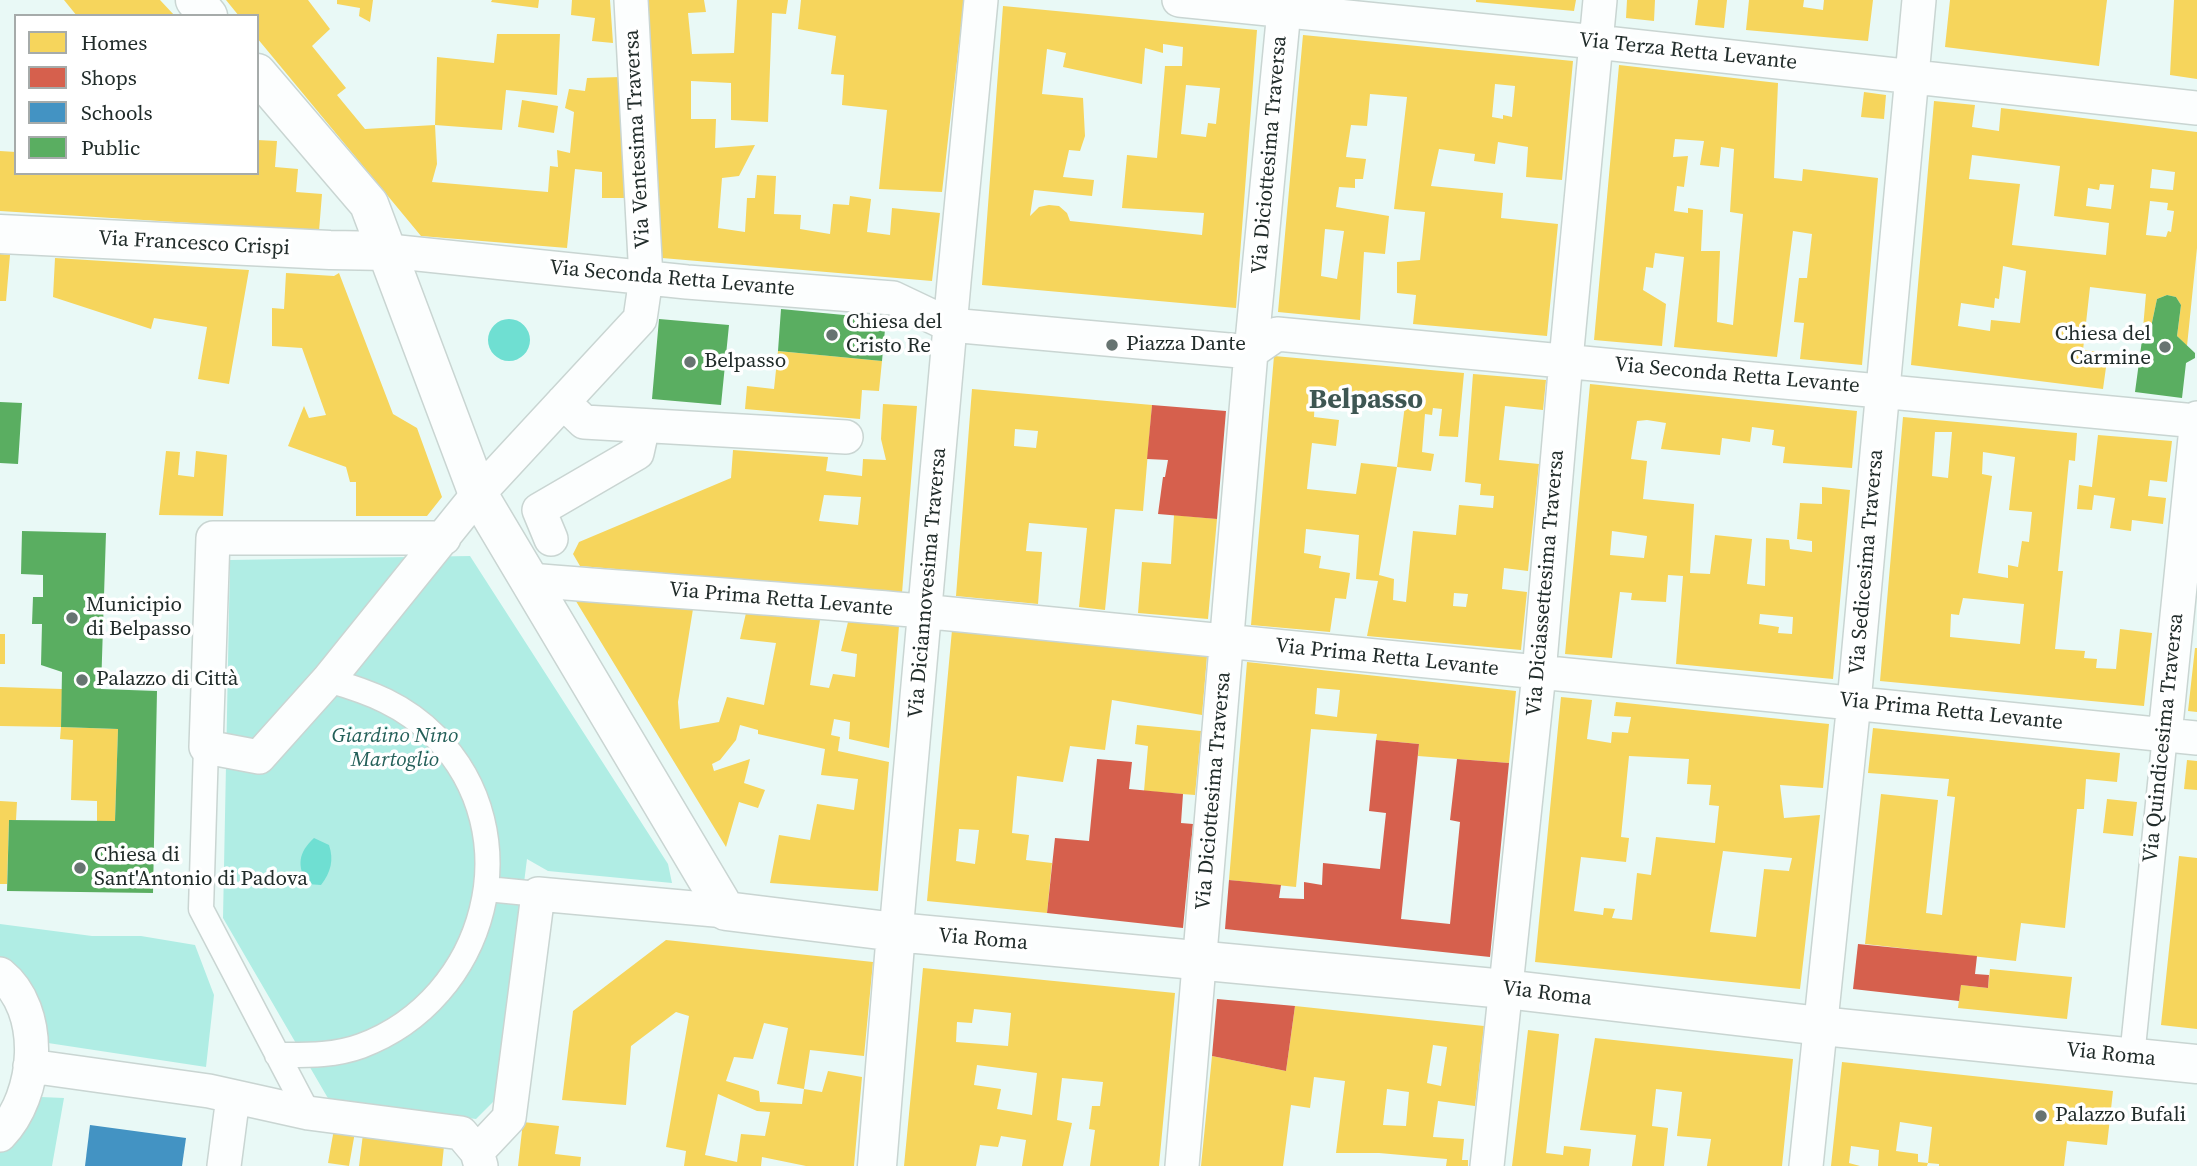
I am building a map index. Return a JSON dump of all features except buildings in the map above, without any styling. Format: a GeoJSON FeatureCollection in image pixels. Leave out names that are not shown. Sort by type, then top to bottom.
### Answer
{"type":"FeatureCollection","features":[{"type":"Feature","properties":{"kind":"street"},"geometry":{"type":"LineString","coordinates":[[195,0],[206,14]]}},
{"type":"Feature","properties":{"kind":"street","name":"Via Ventesima Traversa"},"geometry":{"type":"LineString","coordinates":[[206,747],[259,757],[328,680],[478,494],[639,319],[646,278],[631,0]]}},
{"type":"Feature","properties":{"kind":"street","name":"Via Diciannovesima Traversa"},"geometry":{"type":"LineString","coordinates":[[877,1166],[981,0]]}},
{"type":"Feature","properties":{"kind":"street","name":"Via Terza Retta Levante"},"geometry":{"type":"LineString","coordinates":[[1179,0],[1284,5],[2197,108]]}},
{"type":"Feature","properties":{"kind":"street","name":"Via Diciassettesima Traversa"},"geometry":{"type":"LineString","coordinates":[[1487,1166],[1539,673],[1600,0]]}},
{"type":"Feature","properties":{"kind":"street","name":"Via Sedicesima Traversa"},"geometry":{"type":"LineString","coordinates":[[1806,1166],[1854,702],[1919,0]]}},
{"type":"Feature","properties":{"kind":"street","name":"Via Diciottesima Traversa"},"geometry":{"type":"LineString","coordinates":[[1182,1166],[1246,416],[1261,332],[1284,5]]}},
{"type":"Feature","properties":{"kind":"street"},"geometry":{"type":"LineString","coordinates":[[259,75],[369,204],[478,494],[726,911]]}},
{"type":"Feature","properties":{"kind":"street","name":"Via Francesco Crispi"},"geometry":{"type":"LineString","coordinates":[[0,234],[388,251]]}},
{"type":"Feature","properties":{"kind":"street","name":"Via Seconda Retta Levante"},"geometry":{"type":"LineString","coordinates":[[388,251],[646,278],[893,299],[950,325],[1261,332],[2197,420]]}},
{"type":"Feature","properties":{"kind":"street"},"geometry":{"type":"LineString","coordinates":[[563,402],[584,422],[846,437]]}},
{"type":"Feature","properties":{"kind":"street","name":"Via Quindicesima Traversa"},"geometry":{"type":"LineString","coordinates":[[2132,1057],[2181,736],[2197,420]]}},
{"type":"Feature","properties":{"kind":"street"},"geometry":{"type":"LineString","coordinates":[[551,538],[539,510],[637,453],[643,426]]}},
{"type":"Feature","properties":{"kind":"street"},"geometry":{"type":"LineString","coordinates":[[307,1113],[201,909],[213,538],[444,538]]}},
{"type":"Feature","properties":{"kind":"street","name":"Via Prima Retta Levante"},"geometry":{"type":"LineString","coordinates":[[528,579],[926,611],[2181,736]]}},
{"type":"Feature","properties":{"kind":"street"},"geometry":{"type":"LineString","coordinates":[[277,1055],[318,1055],[360,1047],[398,1028],[432,1002],[459,969],[477,931],[486,889],[487,847],[478,807],[461,770],[436,737],[405,710],[368,691],[328,680]]}},
{"type":"Feature","properties":{"kind":"street"},"geometry":{"type":"LineString","coordinates":[[486,889],[726,911]]}},
{"type":"Feature","properties":{"kind":"street"},"geometry":{"type":"LineString","coordinates":[[30,1066],[196,1089],[307,1113],[461,1133],[479,1159],[509,1118],[538,894]]}},
{"type":"Feature","properties":{"kind":"street","name":"Via Roma"},"geometry":{"type":"LineString","coordinates":[[726,911],[896,932],[1505,989],[1821,1026],[2197,1064]]}},
{"type":"Feature","properties":{"kind":"street"},"geometry":{"type":"LineString","coordinates":[[0,974],[19,995],[31,1028],[30,1066],[23,1097],[7,1128],[0,1135]]}},
{"type":"Feature","properties":{"kind":"street"},"geometry":{"type":"LineString","coordinates":[[224,1166],[233,1097]]}},
{"type":"Feature","properties":{"kind":"green space","name":"Giardino Nino Martoglio"},"geometry":{"type":"Polygon","coordinates":[[[470,556],[668,864],[672,883],[548,871],[527,859],[497,1098],[476,1119],[329,1100],[223,918],[230,560],[470,556]]]}},
{"type":"Feature","properties":{"kind":"green space"},"geometry":{"type":"Polygon","coordinates":[[[0,924],[92,936],[141,936],[195,945],[214,995],[206,1067],[48,1043],[42,1016],[33,996],[0,958],[0,924]]]}},
{"type":"Feature","properties":{"kind":"green space"},"geometry":{"type":"Polygon","coordinates":[[[41,1097],[64,1098],[52,1166],[0,1166],[0,1149],[41,1097]]]}},
{"type":"Feature","properties":{"kind":"water"},"geometry":{"type":"Polygon","coordinates":[[[509,319],[524,325],[530,340],[524,355],[509,361],[494,355],[488,340],[494,325],[509,319]]]}},
{"type":"Feature","properties":{"kind":"water"},"geometry":{"type":"Polygon","coordinates":[[[314,838],[329,845],[331,850],[331,866],[321,885],[307,884],[301,865],[302,854],[314,838]]]}},
{"type":"Feature","properties":{"kind":"place","name":"Chiesa del Cristo Re"},"geometry":{"type":"Point","coordinates":[832,335]}},
{"type":"Feature","properties":{"kind":"place","name":"Piazza Dante"},"geometry":{"type":"Point","coordinates":[1112,345]}},
{"type":"Feature","properties":{"kind":"place","name":"Chiesa del Carmine"},"geometry":{"type":"Point","coordinates":[2165,347]}},
{"type":"Feature","properties":{"kind":"place","name":"Belpasso"},"geometry":{"type":"Point","coordinates":[690,362]}},
{"type":"Feature","properties":{"kind":"place","name":"Municipio di Belpasso"},"geometry":{"type":"Point","coordinates":[72,618]}},
{"type":"Feature","properties":{"kind":"place","name":"Palazzo di Città"},"geometry":{"type":"Point","coordinates":[82,680]}},
{"type":"Feature","properties":{"kind":"place","name":"Chiesa di Sant'Antonio di Padova"},"geometry":{"type":"Point","coordinates":[80,868]}},
{"type":"Feature","properties":{"kind":"place","name":"Palazzo Bufali"},"geometry":{"type":"Point","coordinates":[2041,1116]}},
{"type":"Feature","properties":{"kind":"district","name":"Belpasso"},"geometry":{"type":"Point","coordinates":[1366,401]}}]}
